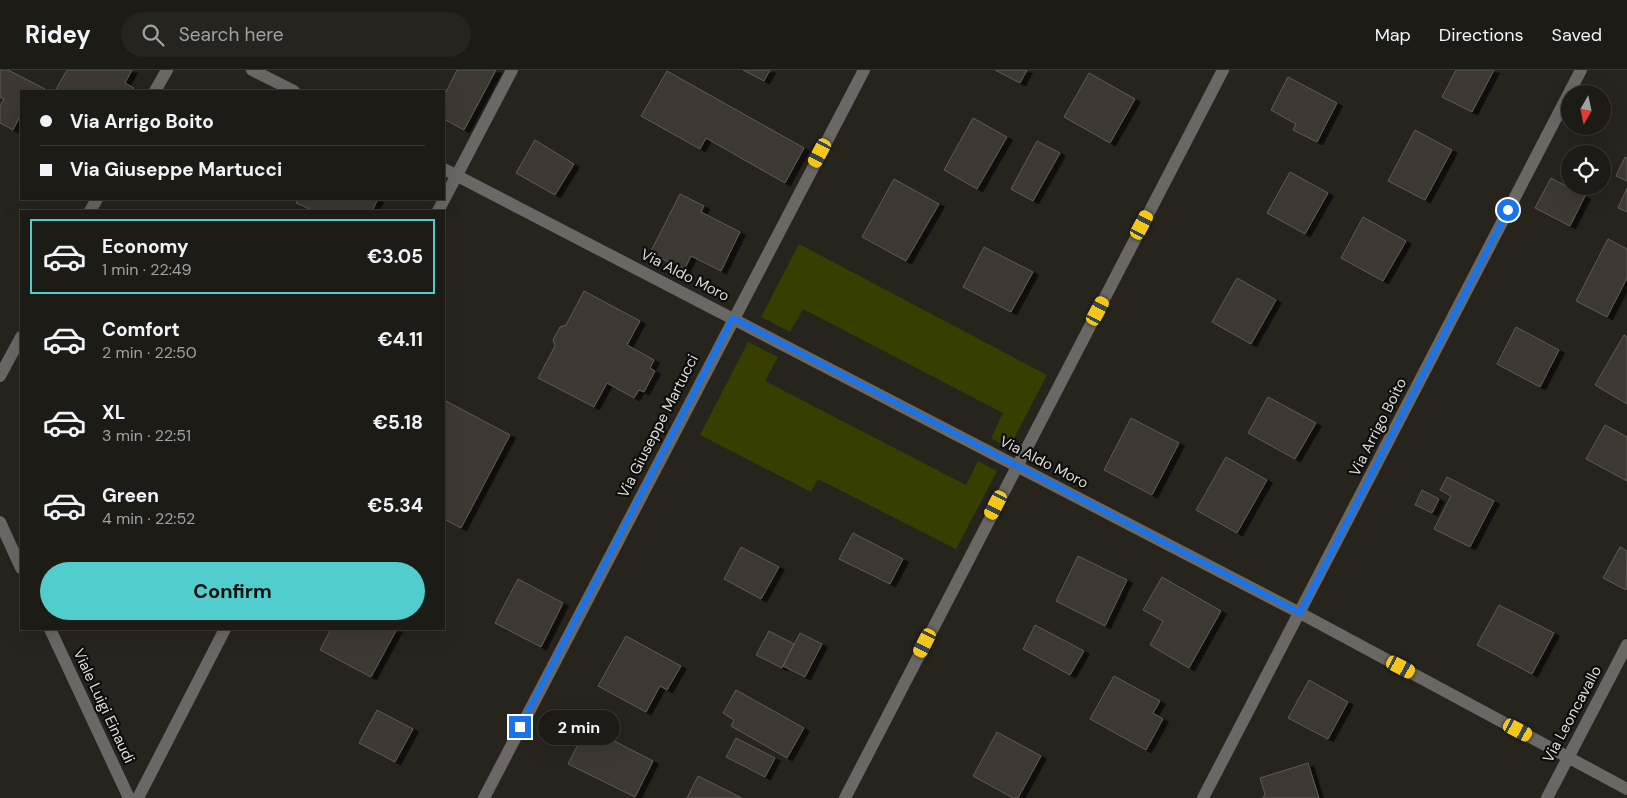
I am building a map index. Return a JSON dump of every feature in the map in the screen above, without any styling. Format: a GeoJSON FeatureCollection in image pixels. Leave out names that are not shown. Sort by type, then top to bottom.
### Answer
{"type":"FeatureCollection","features":[{"type":"Feature","properties":{"kind":"street"},"geometry":{"type":"LineString","coordinates":[[156,90],[167,70]]}},
{"type":"Feature","properties":{"kind":"street"},"geometry":{"type":"LineString","coordinates":[[252,70],[292,90]]}},
{"type":"Feature","properties":{"kind":"street"},"geometry":{"type":"LineString","coordinates":[[445,197],[512,70]]}},
{"type":"Feature","properties":{"kind":"street","name":"Via Giuseppe Martucci"},"geometry":{"type":"LineString","coordinates":[[484,798],[864,70]]}},
{"type":"Feature","properties":{"kind":"street"},"geometry":{"type":"LineString","coordinates":[[845,798],[1223,70]]}},
{"type":"Feature","properties":{"kind":"street","name":"Via Arrigo Boito"},"geometry":{"type":"LineString","coordinates":[[1203,798],[1581,70]]}},
{"type":"Feature","properties":{"kind":"street","name":"Via Aldo Moro"},"geometry":{"type":"LineString","coordinates":[[445,170],[1300,613],[1627,789]]}},
{"type":"Feature","properties":{"kind":"street"},"geometry":{"type":"LineString","coordinates":[[0,376],[20,339]]}},
{"type":"Feature","properties":{"kind":"street"},"geometry":{"type":"LineString","coordinates":[[0,522],[20,566]]}},
{"type":"Feature","properties":{"kind":"street","name":"Viale Luigi Einaudi"},"geometry":{"type":"LineString","coordinates":[[50,630],[130,798]]}},
{"type":"Feature","properties":{"kind":"street"},"geometry":{"type":"LineString","coordinates":[[138,798],[224,630]]}},
{"type":"Feature","properties":{"kind":"street","name":"Via Leoncavallo"},"geometry":{"type":"LineString","coordinates":[[1547,798],[1627,645]]}},
{"type":"Feature","properties":{"kind":"green space"},"geometry":{"type":"Polygon","coordinates":[[[799,244],[1047,375],[1009,448],[991,438],[1003,413],[803,309],[790,332],[761,317],[799,244]]]}},
{"type":"Feature","properties":{"kind":"green space"},"geometry":{"type":"Polygon","coordinates":[[[748,342],[778,357],[765,381],[966,485],[978,461],[997,471],[956,549],[818,479],[811,492],[700,435],[748,342]]]}},
{"type":"Feature","properties":{"kind":"building"},"geometry":{"type":"Polygon","coordinates":[[[0,70],[8,70],[45,89],[20,90],[20,116],[13,130],[0,123],[0,106],[4,99],[0,97],[0,70]]]}},
{"type":"Feature","properties":{"kind":"building"},"geometry":{"type":"Polygon","coordinates":[[[67,70],[132,70],[125,83],[134,88],[133,90],[56,90],[67,70]]]}},
{"type":"Feature","properties":{"kind":"building"},"geometry":{"type":"Polygon","coordinates":[[[457,70],[496,70],[464,130],[445,120],[445,94],[457,70]]]}},
{"type":"Feature","properties":{"kind":"building"},"geometry":{"type":"Polygon","coordinates":[[[743,70],[770,70],[764,81],[743,70]]]}},
{"type":"Feature","properties":{"kind":"building"},"geometry":{"type":"Polygon","coordinates":[[[995,70],[1027,70],[1020,83],[995,70]]]}},
{"type":"Feature","properties":{"kind":"building"},"geometry":{"type":"Polygon","coordinates":[[[1456,70],[1494,70],[1472,112],[1442,97],[1456,70]]]}},
{"type":"Feature","properties":{"kind":"building"},"geometry":{"type":"Polygon","coordinates":[[[667,71],[804,148],[785,183],[706,138],[700,149],[641,116],[667,71]]]}},
{"type":"Feature","properties":{"kind":"building"},"geometry":{"type":"Polygon","coordinates":[[[1089,73],[1135,99],[1110,143],[1064,117],[1089,73]]]}},
{"type":"Feature","properties":{"kind":"building"},"geometry":{"type":"Polygon","coordinates":[[[1288,77],[1337,103],[1317,142],[1293,130],[1296,124],[1271,110],[1288,77]]]}},
{"type":"Feature","properties":{"kind":"building"},"geometry":{"type":"Polygon","coordinates":[[[973,118],[1007,137],[977,189],[944,170],[973,118]]]}},
{"type":"Feature","properties":{"kind":"building"},"geometry":{"type":"Polygon","coordinates":[[[1415,130],[1452,150],[1425,200],[1388,181],[1415,130]]]}},
{"type":"Feature","properties":{"kind":"building"},"geometry":{"type":"Polygon","coordinates":[[[535,140],[574,164],[555,195],[516,173],[535,140]]]}},
{"type":"Feature","properties":{"kind":"building"},"geometry":{"type":"Polygon","coordinates":[[[1037,141],[1060,153],[1033,201],[1011,189],[1037,141]]]}},
{"type":"Feature","properties":{"kind":"building"},"geometry":{"type":"Polygon","coordinates":[[[1625,157],[1627,158],[1627,181],[1616,176],[1625,157]]]}},
{"type":"Feature","properties":{"kind":"building"},"geometry":{"type":"Polygon","coordinates":[[[1290,172],[1328,193],[1305,234],[1267,213],[1290,172]]]}},
{"type":"Feature","properties":{"kind":"building"},"geometry":{"type":"Polygon","coordinates":[[[1551,178],[1561,183],[1561,195],[1585,196],[1570,226],[1535,208],[1551,178]]]}},
{"type":"Feature","properties":{"kind":"building"},"geometry":{"type":"Polygon","coordinates":[[[894,179],[939,204],[906,261],[862,237],[894,179]]]}},
{"type":"Feature","properties":{"kind":"building"},"geometry":{"type":"Polygon","coordinates":[[[1627,188],[1627,212],[1618,208],[1627,188]]]}},
{"type":"Feature","properties":{"kind":"building"},"geometry":{"type":"Polygon","coordinates":[[[680,194],[704,206],[701,212],[740,232],[721,271],[691,256],[684,270],[650,253],[680,194]]]}},
{"type":"Feature","properties":{"kind":"building"},"geometry":{"type":"Polygon","coordinates":[[[298,200],[378,200],[372,210],[312,210],[296,203],[298,200]]]}},
{"type":"Feature","properties":{"kind":"building"},"geometry":{"type":"Polygon","coordinates":[[[1363,217],[1406,241],[1383,281],[1341,258],[1363,217]]]}},
{"type":"Feature","properties":{"kind":"building"},"geometry":{"type":"Polygon","coordinates":[[[1608,239],[1627,249],[1627,278],[1607,317],[1576,301],[1608,239]]]}},
{"type":"Feature","properties":{"kind":"building"},"geometry":{"type":"Polygon","coordinates":[[[984,247],[1033,272],[1011,312],[963,287],[984,247]]]}},
{"type":"Feature","properties":{"kind":"building"},"geometry":{"type":"Polygon","coordinates":[[[1237,278],[1276,300],[1251,344],[1212,322],[1237,278]]]}},
{"type":"Feature","properties":{"kind":"building"},"geometry":{"type":"Polygon","coordinates":[[[584,291],[640,321],[627,345],[654,360],[650,368],[655,371],[644,392],[639,390],[634,398],[607,383],[594,407],[538,378],[555,346],[553,340],[560,327],[566,325],[584,291]]]}},
{"type":"Feature","properties":{"kind":"building"},"geometry":{"type":"Polygon","coordinates":[[[1516,327],[1559,350],[1540,387],[1497,364],[1516,327]]]}},
{"type":"Feature","properties":{"kind":"building"},"geometry":{"type":"Polygon","coordinates":[[[1624,335],[1627,337],[1627,404],[1595,385],[1624,335]]]}},
{"type":"Feature","properties":{"kind":"building"},"geometry":{"type":"Polygon","coordinates":[[[1268,397],[1316,423],[1295,459],[1248,433],[1268,397]]]}},
{"type":"Feature","properties":{"kind":"building"},"geometry":{"type":"Polygon","coordinates":[[[445,401],[510,435],[461,528],[445,520],[445,401]]]}},
{"type":"Feature","properties":{"kind":"building"},"geometry":{"type":"Polygon","coordinates":[[[1131,418],[1179,443],[1152,495],[1104,470],[1131,418]]]}},
{"type":"Feature","properties":{"kind":"building"},"geometry":{"type":"Polygon","coordinates":[[[1605,425],[1627,437],[1627,481],[1586,459],[1605,425]]]}},
{"type":"Feature","properties":{"kind":"building"},"geometry":{"type":"Polygon","coordinates":[[[1226,457],[1267,480],[1237,533],[1196,510],[1226,457]]]}},
{"type":"Feature","properties":{"kind":"building"},"geometry":{"type":"Polygon","coordinates":[[[1447,477],[1494,501],[1470,547],[1434,529],[1451,496],[1440,490],[1447,477]]]}},
{"type":"Feature","properties":{"kind":"building"},"geometry":{"type":"Polygon","coordinates":[[[1422,490],[1439,499],[1432,513],[1415,505],[1422,490]]]}},
{"type":"Feature","properties":{"kind":"building"},"geometry":{"type":"Polygon","coordinates":[[[853,533],[903,559],[890,584],[839,559],[853,533]]]}},
{"type":"Feature","properties":{"kind":"building"},"geometry":{"type":"Polygon","coordinates":[[[741,547],[779,567],[761,599],[724,579],[741,547]]]}},
{"type":"Feature","properties":{"kind":"building"},"geometry":{"type":"Polygon","coordinates":[[[1620,547],[1627,551],[1626,590],[1603,578],[1620,547]]]}},
{"type":"Feature","properties":{"kind":"building"},"geometry":{"type":"Polygon","coordinates":[[[1078,556],[1127,580],[1105,626],[1056,601],[1078,556]]]}},
{"type":"Feature","properties":{"kind":"building"},"geometry":{"type":"Polygon","coordinates":[[[1162,577],[1221,611],[1189,668],[1150,645],[1163,621],[1143,610],[1162,577]]]}},
{"type":"Feature","properties":{"kind":"building"},"geometry":{"type":"Polygon","coordinates":[[[518,579],[563,603],[541,647],[495,623],[518,579]]]}},
{"type":"Feature","properties":{"kind":"building"},"geometry":{"type":"Polygon","coordinates":[[[1499,605],[1554,633],[1532,674],[1477,645],[1499,605]]]}},
{"type":"Feature","properties":{"kind":"building"},"geometry":{"type":"Polygon","coordinates":[[[1035,625],[1084,651],[1070,675],[1023,649],[1035,625]]]}},
{"type":"Feature","properties":{"kind":"building"},"geometry":{"type":"Polygon","coordinates":[[[330,630],[396,630],[371,677],[320,650],[330,630]]]}},
{"type":"Feature","properties":{"kind":"building"},"geometry":{"type":"Polygon","coordinates":[[[769,631],[794,644],[782,668],[756,655],[769,631]]]}},
{"type":"Feature","properties":{"kind":"building"},"geometry":{"type":"Polygon","coordinates":[[[800,633],[822,644],[805,677],[783,666],[800,633]]]}},
{"type":"Feature","properties":{"kind":"building"},"geometry":{"type":"Polygon","coordinates":[[[626,636],[681,666],[667,690],[660,686],[646,712],[598,686],[626,636]]]}},
{"type":"Feature","properties":{"kind":"building"},"geometry":{"type":"Polygon","coordinates":[[[1114,676],[1160,701],[1153,713],[1163,719],[1146,750],[1090,719],[1114,676]]]}},
{"type":"Feature","properties":{"kind":"building"},"geometry":{"type":"Polygon","coordinates":[[[1309,680],[1348,702],[1328,739],[1288,718],[1309,680]]]}},
{"type":"Feature","properties":{"kind":"building"},"geometry":{"type":"Polygon","coordinates":[[[736,690],[804,728],[787,758],[731,726],[734,720],[723,713],[736,690]]]}},
{"type":"Feature","properties":{"kind":"building"},"geometry":{"type":"Polygon","coordinates":[[[377,710],[413,729],[395,762],[359,743],[377,710]]]}},
{"type":"Feature","properties":{"kind":"building"},"geometry":{"type":"Polygon","coordinates":[[[587,727],[653,761],[635,797],[568,764],[587,727]]]}},
{"type":"Feature","properties":{"kind":"building"},"geometry":{"type":"Polygon","coordinates":[[[997,732],[1041,756],[1018,798],[1013,798],[973,776],[997,732]]]}},
{"type":"Feature","properties":{"kind":"building"},"geometry":{"type":"Polygon","coordinates":[[[736,738],[775,758],[765,777],[726,757],[736,738]]]}},
{"type":"Feature","properties":{"kind":"building"},"geometry":{"type":"Polygon","coordinates":[[[1308,763],[1319,798],[1263,798],[1265,794],[1260,778],[1308,763]]]}},
{"type":"Feature","properties":{"kind":"building"},"geometry":{"type":"Polygon","coordinates":[[[698,776],[742,798],[687,798],[698,776]]]}},
{"type":"Feature","properties":{"kind":"route"},"geometry":{"type":"LineString","coordinates":[[520,727],[733,318],[1300,613],[1508,210]]}}]}
